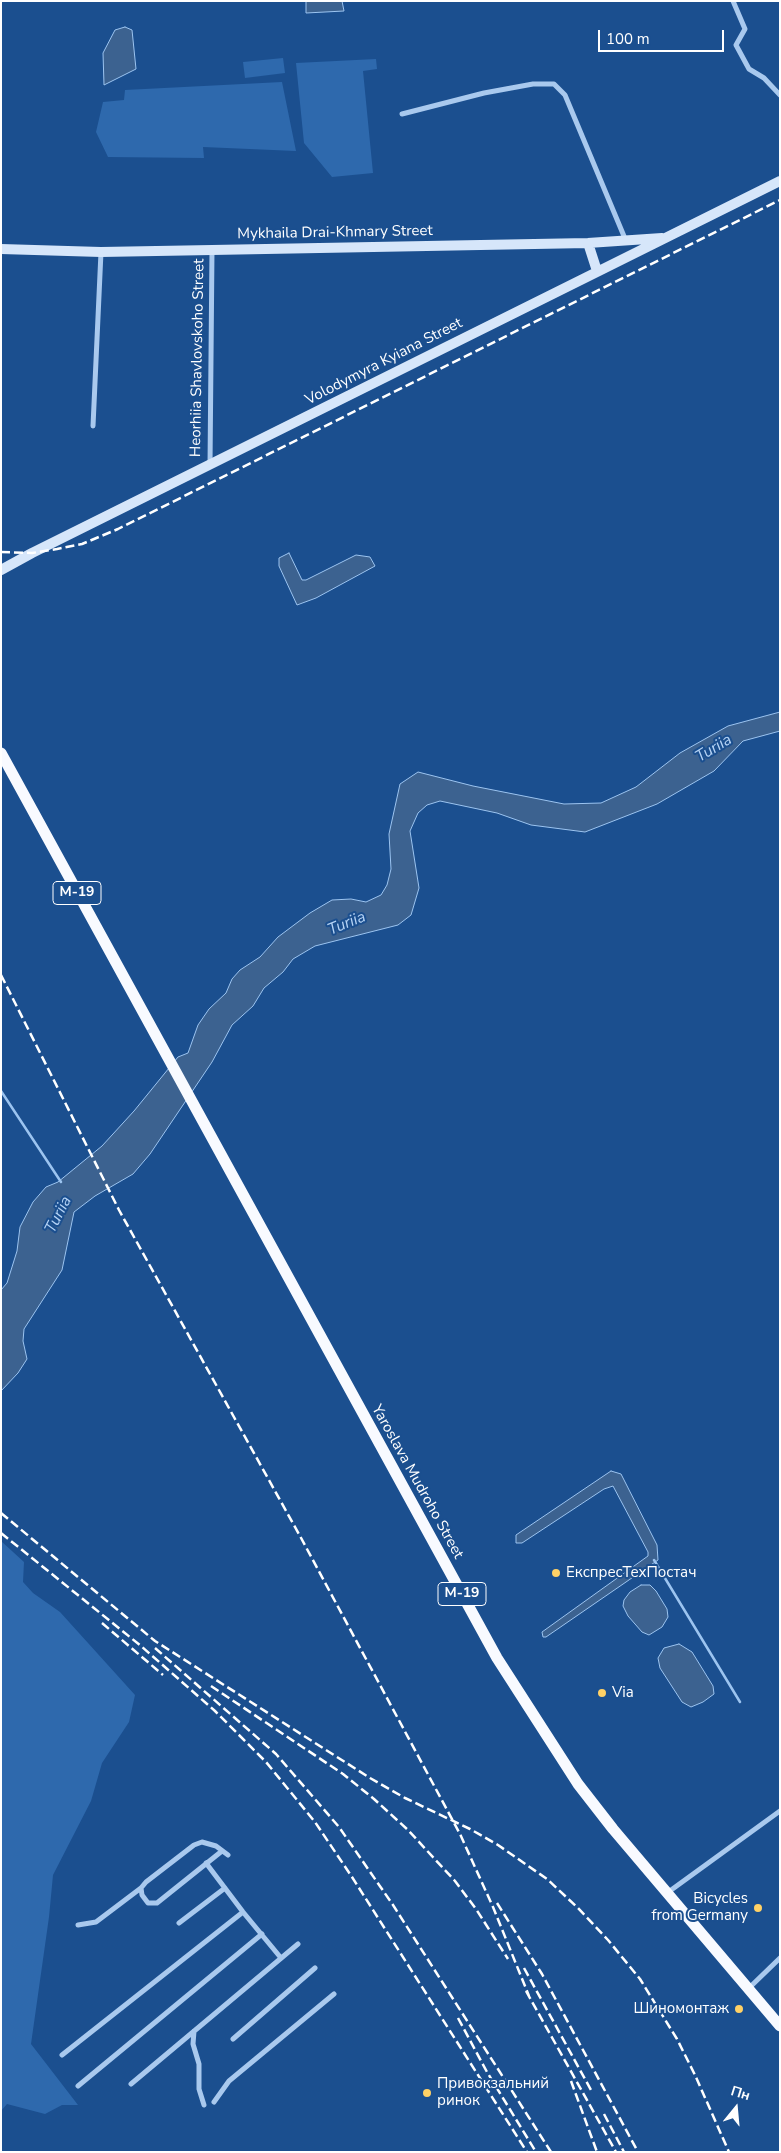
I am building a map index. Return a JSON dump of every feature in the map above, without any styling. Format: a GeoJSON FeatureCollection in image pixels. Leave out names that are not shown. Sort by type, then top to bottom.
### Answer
{"type":"FeatureCollection","features":[{"type":"Feature","properties":{"kind":"highway","name":"Yaroslava Mudroho Street"},"geometry":{"type":"LineString","coordinates":[[1,753],[202,1123],[497,1658],[578,1784],[667,1894],[780,2026]]}},
{"type":"Feature","properties":{"kind":"main road","name":"Volodymyra Kyiana Street"},"geometry":{"type":"LineString","coordinates":[[1,570],[780,181]]}},
{"type":"Feature","properties":{"kind":"main road","name":"Mykhaila Drai-Khmary Street"},"geometry":{"type":"LineString","coordinates":[[1,249],[101,252],[588,243],[668,237]]}},
{"type":"Feature","properties":{"kind":"main road"},"geometry":{"type":"LineString","coordinates":[[588,243],[597,271]]}},
{"type":"Feature","properties":{"kind":"street"},"geometry":{"type":"LineString","coordinates":[[733,1],[746,29],[736,45],[749,69],[764,78],[780,95]]}},
{"type":"Feature","properties":{"kind":"street"},"geometry":{"type":"LineString","coordinates":[[402,114],[533,84],[554,84],[565,96],[626,241]]}},
{"type":"Feature","properties":{"kind":"street","name":"Heorhiia Shavlovskoho Street"},"geometry":{"type":"LineString","coordinates":[[210,466],[212,250]]}},
{"type":"Feature","properties":{"kind":"street"},"geometry":{"type":"LineString","coordinates":[[93,426],[101,252]]}},
{"type":"Feature","properties":{"kind":"street"},"geometry":{"type":"LineString","coordinates":[[667,1894],[780,1811]]}},
{"type":"Feature","properties":{"kind":"street"},"geometry":{"type":"LineString","coordinates":[[78,1925],[96,1922],[194,1846],[202,1842],[208,1843],[228,1855]]}},
{"type":"Feature","properties":{"kind":"street"},"geometry":{"type":"LineString","coordinates":[[141,1888],[142,1896],[148,1903],[157,1903],[222,1851]]}},
{"type":"Feature","properties":{"kind":"street"},"geometry":{"type":"LineString","coordinates":[[206,1863],[281,1958]]}},
{"type":"Feature","properties":{"kind":"street"},"geometry":{"type":"LineString","coordinates":[[178,1923],[225,1888]]}},
{"type":"Feature","properties":{"kind":"street"},"geometry":{"type":"LineString","coordinates":[[62,2055],[243,1912]]}},
{"type":"Feature","properties":{"kind":"street"},"geometry":{"type":"LineString","coordinates":[[78,2086],[262,1934]]}},
{"type":"Feature","properties":{"kind":"street"},"geometry":{"type":"LineString","coordinates":[[131,2084],[298,1944]]}},
{"type":"Feature","properties":{"kind":"street"},"geometry":{"type":"LineString","coordinates":[[748,1989],[780,1958]]}},
{"type":"Feature","properties":{"kind":"street"},"geometry":{"type":"LineString","coordinates":[[774,1965],[780,1970]]}},
{"type":"Feature","properties":{"kind":"street"},"geometry":{"type":"LineString","coordinates":[[233,2039],[315,1968]]}},
{"type":"Feature","properties":{"kind":"street"},"geometry":{"type":"LineString","coordinates":[[214,2102],[229,2081],[334,1994]]}},
{"type":"Feature","properties":{"kind":"street"},"geometry":{"type":"LineString","coordinates":[[194,2032],[193,2044],[199,2064],[200,2089],[204,2105]]}},
{"type":"Feature","properties":{"kind":"shaded area"},"geometry":{"type":"Polygon","coordinates":[[[283,58],[285,73],[245,78],[243,62],[283,58]]]}},
{"type":"Feature","properties":{"kind":"shaded area"},"geometry":{"type":"Polygon","coordinates":[[[376,59],[377,69],[363,71],[373,173],[332,177],[304,143],[296,63],[376,59]]]}},
{"type":"Feature","properties":{"kind":"shaded area"},"geometry":{"type":"Polygon","coordinates":[[[282,82],[296,151],[203,147],[204,158],[108,157],[96,132],[103,102],[124,100],[125,90],[282,82]]]}},
{"type":"Feature","properties":{"kind":"shaded area"},"geometry":{"type":"Polygon","coordinates":[[[1,1541],[24,1562],[23,1582],[33,1593],[60,1612],[135,1695],[129,1722],[102,1763],[91,1801],[53,1875],[31,2044],[78,2105],[62,2105],[45,2114],[7,2104],[1,2111],[1,1541]]]}},
{"type":"Feature","properties":{"kind":"water"},"geometry":{"type":"Polygon","coordinates":[[[306,1],[342,1],[344,11],[306,13],[306,1]]]}},
{"type":"Feature","properties":{"kind":"water"},"geometry":{"type":"Polygon","coordinates":[[[125,27],[132,30],[136,69],[104,85],[103,53],[115,30],[125,27]]]}},
{"type":"Feature","properties":{"kind":"water"},"geometry":{"type":"Polygon","coordinates":[[[289,553],[302,580],[306,580],[356,555],[370,557],[375,566],[316,598],[297,605],[279,566],[279,558],[289,553]]]}},
{"type":"Feature","properties":{"kind":"water","name":"Turiia"},"geometry":{"type":"Polygon","coordinates":[[[780,712],[780,731],[743,741],[714,771],[657,804],[585,832],[531,825],[497,813],[440,801],[427,805],[418,813],[410,831],[419,888],[411,915],[398,925],[315,946],[293,959],[283,972],[264,988],[253,1006],[232,1025],[212,1062],[150,1154],[133,1174],[95,1196],[74,1212],[62,1270],[24,1329],[23,1341],[27,1359],[18,1373],[1,1391],[1,1290],[7,1283],[17,1251],[20,1227],[33,1202],[46,1187],[58,1182],[102,1146],[134,1111],[178,1057],[188,1053],[198,1025],[209,1009],[226,993],[232,979],[240,970],[260,957],[278,937],[310,913],[332,900],[351,899],[366,902],[381,895],[387,885],[391,869],[389,834],[400,784],[418,772],[473,786],[564,804],[601,803],[636,787],[680,753],[728,726],[780,712]]]}},
{"type":"Feature","properties":{"kind":"water"},"geometry":{"type":"Polygon","coordinates":[[[611,1471],[621,1474],[657,1545],[658,1560],[546,1637],[543,1637],[542,1632],[648,1556],[648,1552],[613,1486],[604,1489],[522,1543],[516,1543],[516,1535],[611,1471]]]}},
{"type":"Feature","properties":{"kind":"water"},"geometry":{"type":"Polygon","coordinates":[[[641,1585],[650,1585],[667,1609],[668,1617],[662,1627],[649,1635],[642,1632],[628,1616],[623,1606],[624,1600],[630,1592],[641,1585]]]}},
{"type":"Feature","properties":{"kind":"water"},"geometry":{"type":"Polygon","coordinates":[[[679,1644],[692,1652],[713,1686],[714,1694],[703,1702],[691,1707],[682,1702],[660,1668],[658,1658],[664,1648],[679,1644]]]}},
{"type":"Feature","properties":{"kind":"waterway"},"geometry":{"type":"LineString","coordinates":[[1,1091],[61,1182]]}},
{"type":"Feature","properties":{"kind":"waterway"},"geometry":{"type":"LineString","coordinates":[[654,1560],[740,1702]]}},
{"type":"Feature","properties":{"kind":"railway"},"geometry":{"type":"LineString","coordinates":[[1,552],[32,553],[57,549],[82,544],[118,529],[780,200]]}},
{"type":"Feature","properties":{"kind":"railway"},"geometry":{"type":"LineString","coordinates":[[1,975],[119,1210],[300,1536],[460,1834],[493,1907],[529,1996]]}},
{"type":"Feature","properties":{"kind":"railway"},"geometry":{"type":"LineString","coordinates":[[1,1513],[155,1641],[370,1778],[405,1798],[470,1829],[498,1845],[547,1879],[608,1940],[640,1979],[677,2039],[729,2152]]}},
{"type":"Feature","properties":{"kind":"railway"},"geometry":{"type":"LineString","coordinates":[[1,1533],[141,1646],[215,1711],[266,1762],[315,1822],[352,1877],[527,2152]]}},
{"type":"Feature","properties":{"kind":"railway"},"geometry":{"type":"LineString","coordinates":[[102,1623],[163,1675]]}},
{"type":"Feature","properties":{"kind":"railway"},"geometry":{"type":"LineString","coordinates":[[155,1648],[276,1754],[339,1827],[393,1905],[551,2152]]}},
{"type":"Feature","properties":{"kind":"railway"},"geometry":{"type":"LineString","coordinates":[[211,1686],[343,1774],[408,1830],[455,1881],[476,1909],[508,1959]]}},
{"type":"Feature","properties":{"kind":"railway"},"geometry":{"type":"LineString","coordinates":[[497,1903],[542,1974],[638,2152]]}},
{"type":"Feature","properties":{"kind":"railway"},"geometry":{"type":"LineString","coordinates":[[524,1968],[591,2090]]}},
{"type":"Feature","properties":{"kind":"railway"},"geometry":{"type":"LineString","coordinates":[[526,1991],[616,2152]]}},
{"type":"Feature","properties":{"kind":"railway"},"geometry":{"type":"LineString","coordinates":[[458,2018],[487,2072],[536,2152]]}},
{"type":"Feature","properties":{"kind":"railway"},"geometry":{"type":"LineString","coordinates":[[571,2081],[597,2152]]}},
{"type":"Feature","properties":{"kind":"railway"},"geometry":{"type":"LineString","coordinates":[[604,2114],[624,2152]]}},
{"type":"Feature","properties":{"kind":"place","name":"ЕкспресТехПостач"},"geometry":{"type":"Point","coordinates":[556,1573]}},
{"type":"Feature","properties":{"kind":"place","name":"Via"},"geometry":{"type":"Point","coordinates":[602,1693]}},
{"type":"Feature","properties":{"kind":"place","name":"Bicycles from Germany"},"geometry":{"type":"Point","coordinates":[758,1908]}},
{"type":"Feature","properties":{"kind":"place","name":"Шиномонтаж"},"geometry":{"type":"Point","coordinates":[739,2009]}},
{"type":"Feature","properties":{"kind":"place","name":"Привокзальний ринок"},"geometry":{"type":"Point","coordinates":[427,2093]}}]}
